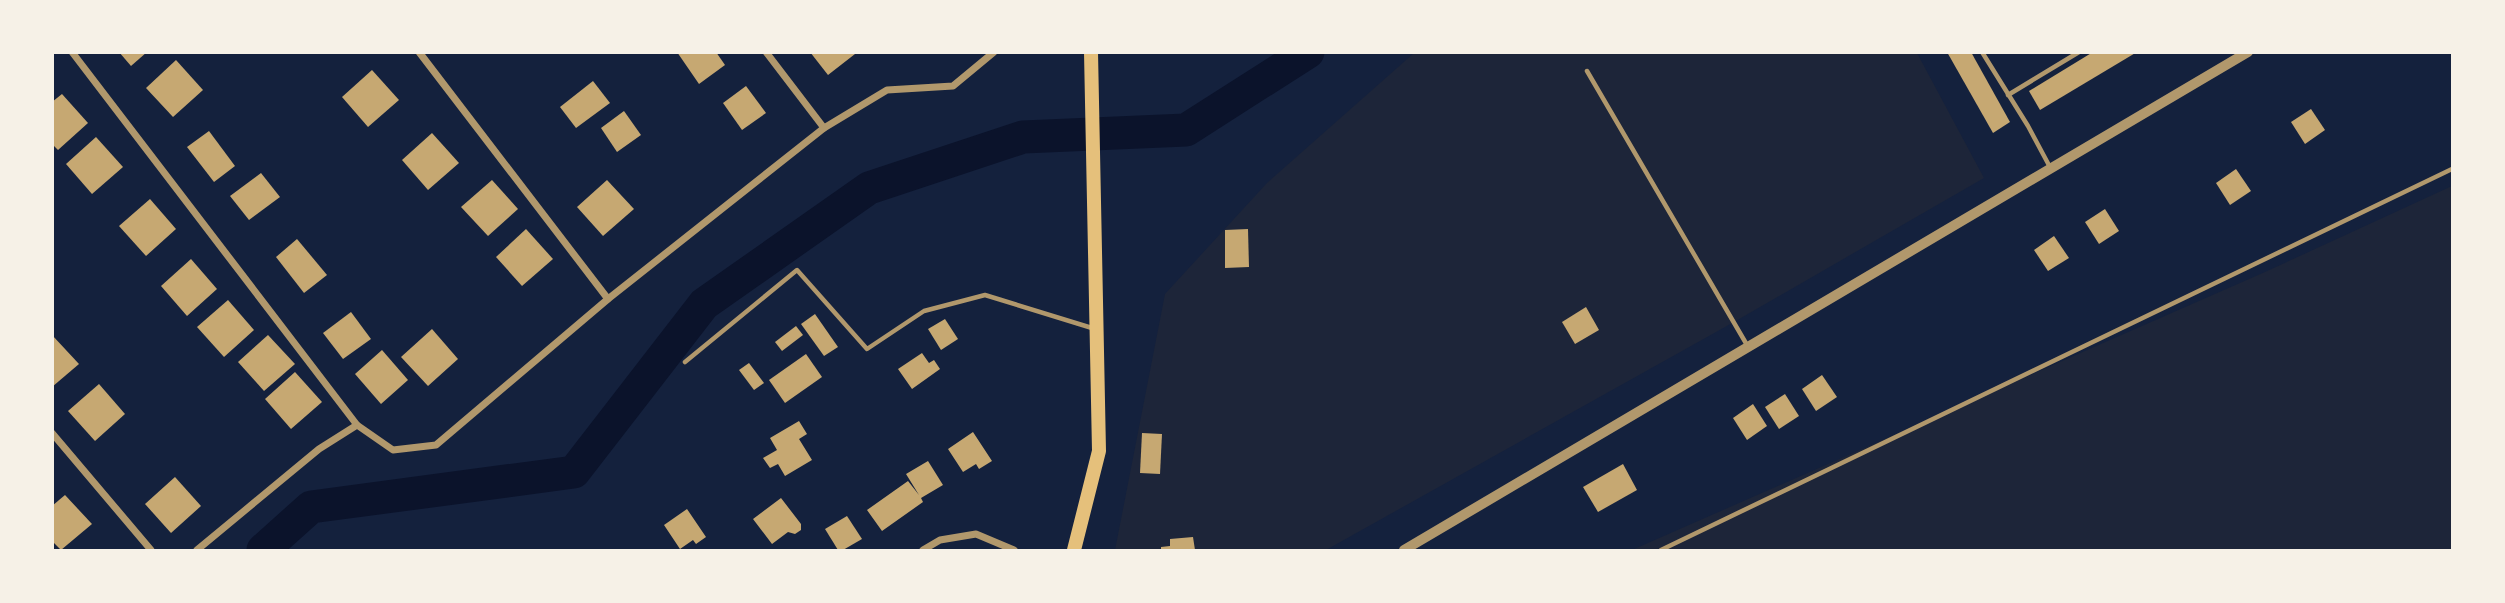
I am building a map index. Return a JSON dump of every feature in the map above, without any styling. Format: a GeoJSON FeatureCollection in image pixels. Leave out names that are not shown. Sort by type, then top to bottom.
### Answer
{"type":"FeatureCollection","features":[{"type":"Feature","properties":{"kind":"main road"},"geometry":{"type":"LineString","coordinates":[[1074,551],[1099,451],[1091,52]]}},
{"type":"Feature","properties":{"kind":"street"},"geometry":{"type":"LineString","coordinates":[[72,52],[357,425],[393,450],[436,445],[608,299],[824,128],[887,90],[953,86],[994,52]]}},
{"type":"Feature","properties":{"kind":"street"},"geometry":{"type":"LineString","coordinates":[[419,52],[608,299]]}},
{"type":"Feature","properties":{"kind":"street"},"geometry":{"type":"LineString","coordinates":[[766,52],[824,128]]}},
{"type":"Feature","properties":{"kind":"street"},"geometry":{"type":"LineString","coordinates":[[1404,551],[2248,52]]}},
{"type":"Feature","properties":{"kind":"street"},"geometry":{"type":"LineString","coordinates":[[197,551],[319,449],[357,425]]}},
{"type":"Feature","properties":{"kind":"street"},"geometry":{"type":"LineString","coordinates":[[52,433],[151,551]]}},
{"type":"Feature","properties":{"kind":"street"},"geometry":{"type":"LineString","coordinates":[[923,551],[940,540],[976,534],[1014,551]]}},
{"type":"Feature","properties":{"kind":"lane"},"geometry":{"type":"LineString","coordinates":[[1982,52],[2051,169]]}},
{"type":"Feature","properties":{"kind":"lane"},"geometry":{"type":"LineString","coordinates":[[2061,52],[2066,60]]}},
{"type":"Feature","properties":{"kind":"lane"},"geometry":{"type":"LineString","coordinates":[[2008,95],[2079,52]]}},
{"type":"Feature","properties":{"kind":"lane"},"geometry":{"type":"LineString","coordinates":[[1587,71],[1750,348]]}},
{"type":"Feature","properties":{"kind":"lane"},"geometry":{"type":"LineString","coordinates":[[1661,551],[2452,169]]}},
{"type":"Feature","properties":{"kind":"lane"},"geometry":{"type":"LineString","coordinates":[[685,362],[797,270],[867,349],[924,311],[985,295],[1097,329]]}},
{"type":"Feature","properties":{"kind":"shaded area"},"geometry":{"type":"Polygon","coordinates":[[[1414,53],[1917,53],[1984,178],[1734,322],[1326,550],[1115,550],[1165,294],[1267,183],[1414,53]]]}},
{"type":"Feature","properties":{"kind":"shaded area"},"geometry":{"type":"Polygon","coordinates":[[[2452,186],[2452,550],[1632,550],[2265,272],[2452,186]]]}},
{"type":"Feature","properties":{"kind":"building"},"geometry":{"type":"Polygon","coordinates":[[[119,52],[147,52],[131,66],[119,52]]]}},
{"type":"Feature","properties":{"kind":"building"},"geometry":{"type":"Polygon","coordinates":[[[677,52],[716,52],[725,65],[699,84],[677,52]]]}},
{"type":"Feature","properties":{"kind":"building"},"geometry":{"type":"Polygon","coordinates":[[[810,52],[854,52],[855,54],[828,75],[810,52]]]}},
{"type":"Feature","properties":{"kind":"building"},"geometry":{"type":"Polygon","coordinates":[[[1947,52],[1971,52],[2010,122],[1993,133],[1947,52]]]}},
{"type":"Feature","properties":{"kind":"building"},"geometry":{"type":"Polygon","coordinates":[[[2093,52],[2137,52],[2040,110],[2029,91],[2093,52]]]}},
{"type":"Feature","properties":{"kind":"building"},"geometry":{"type":"Polygon","coordinates":[[[176,60],[203,90],[173,117],[146,88],[176,60]]]}},
{"type":"Feature","properties":{"kind":"building"},"geometry":{"type":"Polygon","coordinates":[[[372,70],[399,100],[368,127],[342,97],[372,70]]]}},
{"type":"Feature","properties":{"kind":"building"},"geometry":{"type":"Polygon","coordinates":[[[593,81],[610,103],[576,128],[560,107],[593,81]]]}},
{"type":"Feature","properties":{"kind":"building"},"geometry":{"type":"Polygon","coordinates":[[[746,86],[766,113],[742,130],[723,103],[746,86]]]}},
{"type":"Feature","properties":{"kind":"building"},"geometry":{"type":"Polygon","coordinates":[[[62,94],[88,123],[58,150],[52,144],[52,102],[62,94]]]}},
{"type":"Feature","properties":{"kind":"building"},"geometry":{"type":"Polygon","coordinates":[[[2311,109],[2325,130],[2305,144],[2291,122],[2311,109]]]}},
{"type":"Feature","properties":{"kind":"building"},"geometry":{"type":"Polygon","coordinates":[[[624,111],[641,135],[617,152],[601,128],[624,111]]]}},
{"type":"Feature","properties":{"kind":"building"},"geometry":{"type":"Polygon","coordinates":[[[209,131],[235,166],[214,182],[187,147],[209,131]]]}},
{"type":"Feature","properties":{"kind":"building"},"geometry":{"type":"Polygon","coordinates":[[[432,133],[459,163],[428,190],[402,160],[432,133]]]}},
{"type":"Feature","properties":{"kind":"building"},"geometry":{"type":"Polygon","coordinates":[[[96,137],[123,167],[92,194],[66,164],[96,137]]]}},
{"type":"Feature","properties":{"kind":"building"},"geometry":{"type":"Polygon","coordinates":[[[2236,169],[2251,191],[2230,205],[2216,183],[2236,169]]]}},
{"type":"Feature","properties":{"kind":"building"},"geometry":{"type":"Polygon","coordinates":[[[261,173],[280,197],[249,220],[230,196],[261,173]]]}},
{"type":"Feature","properties":{"kind":"building"},"geometry":{"type":"Polygon","coordinates":[[[492,180],[518,209],[488,236],[461,207],[492,180]]]}},
{"type":"Feature","properties":{"kind":"building"},"geometry":{"type":"Polygon","coordinates":[[[607,180],[634,209],[603,236],[577,207],[607,180]]]}},
{"type":"Feature","properties":{"kind":"building"},"geometry":{"type":"Polygon","coordinates":[[[150,199],[176,229],[146,256],[119,226],[150,199]]]}},
{"type":"Feature","properties":{"kind":"building"},"geometry":{"type":"Polygon","coordinates":[[[2105,209],[2119,231],[2099,244],[2085,222],[2105,209]]]}},
{"type":"Feature","properties":{"kind":"building"},"geometry":{"type":"Polygon","coordinates":[[[526,229],[553,259],[522,286],[496,257],[526,229]]]}},
{"type":"Feature","properties":{"kind":"building"},"geometry":{"type":"Polygon","coordinates":[[[1248,229],[1249,267],[1225,268],[1225,230],[1248,229]]]}},
{"type":"Feature","properties":{"kind":"building"},"geometry":{"type":"Polygon","coordinates":[[[2054,236],[2069,258],[2048,271],[2034,250],[2054,236]]]}},
{"type":"Feature","properties":{"kind":"building"},"geometry":{"type":"Polygon","coordinates":[[[297,239],[327,275],[304,293],[276,257],[297,239]]]}},
{"type":"Feature","properties":{"kind":"building"},"geometry":{"type":"Polygon","coordinates":[[[191,259],[217,289],[187,316],[161,286],[191,259]]]}},
{"type":"Feature","properties":{"kind":"building"},"geometry":{"type":"Polygon","coordinates":[[[228,300],[254,330],[224,357],[197,327],[228,300]]]}},
{"type":"Feature","properties":{"kind":"building"},"geometry":{"type":"Polygon","coordinates":[[[1586,307],[1599,330],[1575,344],[1562,322],[1586,307]]]}},
{"type":"Feature","properties":{"kind":"building"},"geometry":{"type":"Polygon","coordinates":[[[351,312],[371,339],[343,359],[323,333],[351,312]]]}},
{"type":"Feature","properties":{"kind":"building"},"geometry":{"type":"Polygon","coordinates":[[[815,314],[838,347],[824,356],[801,324],[815,314]]]}},
{"type":"Feature","properties":{"kind":"building"},"geometry":{"type":"Polygon","coordinates":[[[945,319],[958,339],[941,350],[928,329],[945,319]]]}},
{"type":"Feature","properties":{"kind":"building"},"geometry":{"type":"Polygon","coordinates":[[[796,326],[803,335],[782,351],[775,342],[796,326]]]}},
{"type":"Feature","properties":{"kind":"building"},"geometry":{"type":"Polygon","coordinates":[[[432,329],[458,359],[428,386],[401,357],[432,329]]]}},
{"type":"Feature","properties":{"kind":"building"},"geometry":{"type":"Polygon","coordinates":[[[52,335],[79,364],[52,387],[52,335]]]}},
{"type":"Feature","properties":{"kind":"building"},"geometry":{"type":"Polygon","coordinates":[[[268,335],[295,364],[264,391],[238,362],[268,335]]]}},
{"type":"Feature","properties":{"kind":"building"},"geometry":{"type":"Polygon","coordinates":[[[382,350],[408,380],[381,404],[355,374],[382,350]]]}},
{"type":"Feature","properties":{"kind":"building"},"geometry":{"type":"Polygon","coordinates":[[[922,353],[929,363],[934,360],[940,369],[912,389],[898,369],[922,353]]]}},
{"type":"Feature","properties":{"kind":"building"},"geometry":{"type":"Polygon","coordinates":[[[806,354],[822,377],[785,403],[769,380],[806,354]]]}},
{"type":"Feature","properties":{"kind":"building"},"geometry":{"type":"Polygon","coordinates":[[[749,363],[764,383],[754,390],[739,370],[749,363]]]}},
{"type":"Feature","properties":{"kind":"building"},"geometry":{"type":"Polygon","coordinates":[[[295,372],[322,402],[291,429],[265,399],[295,372]]]}},
{"type":"Feature","properties":{"kind":"building"},"geometry":{"type":"Polygon","coordinates":[[[1822,375],[1837,397],[1816,411],[1802,389],[1822,375]]]}},
{"type":"Feature","properties":{"kind":"building"},"geometry":{"type":"Polygon","coordinates":[[[99,384],[125,414],[95,441],[68,411],[99,384]]]}},
{"type":"Feature","properties":{"kind":"building"},"geometry":{"type":"Polygon","coordinates":[[[1785,394],[1799,416],[1779,429],[1765,407],[1785,394]]]}},
{"type":"Feature","properties":{"kind":"building"},"geometry":{"type":"Polygon","coordinates":[[[1753,404],[1767,426],[1747,440],[1733,418],[1753,404]]]}},
{"type":"Feature","properties":{"kind":"building"},"geometry":{"type":"Polygon","coordinates":[[[799,421],[807,434],[799,439],[812,460],[785,476],[778,464],[770,468],[763,458],[777,450],[770,438],[799,421]]]}},
{"type":"Feature","properties":{"kind":"building"},"geometry":{"type":"Polygon","coordinates":[[[973,432],[992,461],[979,469],[976,464],[963,472],[948,449],[973,432]]]}},
{"type":"Feature","properties":{"kind":"building"},"geometry":{"type":"Polygon","coordinates":[[[1142,433],[1162,434],[1160,474],[1140,473],[1142,433]]]}},
{"type":"Feature","properties":{"kind":"building"},"geometry":{"type":"Polygon","coordinates":[[[928,461],[943,485],[921,498],[923,502],[882,531],[867,510],[908,481],[919,495],[906,474],[928,461]]]}},
{"type":"Feature","properties":{"kind":"building"},"geometry":{"type":"Polygon","coordinates":[[[1623,464],[1637,490],[1598,512],[1583,487],[1623,464]]]}},
{"type":"Feature","properties":{"kind":"building"},"geometry":{"type":"Polygon","coordinates":[[[175,477],[201,506],[171,533],[145,504],[175,477]]]}},
{"type":"Feature","properties":{"kind":"building"},"geometry":{"type":"Polygon","coordinates":[[[65,495],[92,524],[61,550],[52,541],[52,506],[65,495]]]}},
{"type":"Feature","properties":{"kind":"building"},"geometry":{"type":"Polygon","coordinates":[[[781,498],[801,524],[801,530],[795,534],[788,532],[772,544],[753,519],[781,498]]]}},
{"type":"Feature","properties":{"kind":"building"},"geometry":{"type":"Polygon","coordinates":[[[687,509],[706,537],[696,544],[693,540],[680,549],[664,525],[687,509]]]}},
{"type":"Feature","properties":{"kind":"building"},"geometry":{"type":"Polygon","coordinates":[[[847,516],[862,539],[838,550],[825,529],[847,516]]]}},
{"type":"Feature","properties":{"kind":"building"},"geometry":{"type":"Polygon","coordinates":[[[1193,537],[1195,550],[1161,550],[1161,547],[1170,546],[1170,539],[1193,537]]]}},
{"type":"Feature","properties":{"kind":"waterway"},"geometry":{"type":"LineString","coordinates":[[263,550],[311,507],[574,472],[704,304],[869,188],[1023,137],[1186,130],[1308,52]]}}]}
